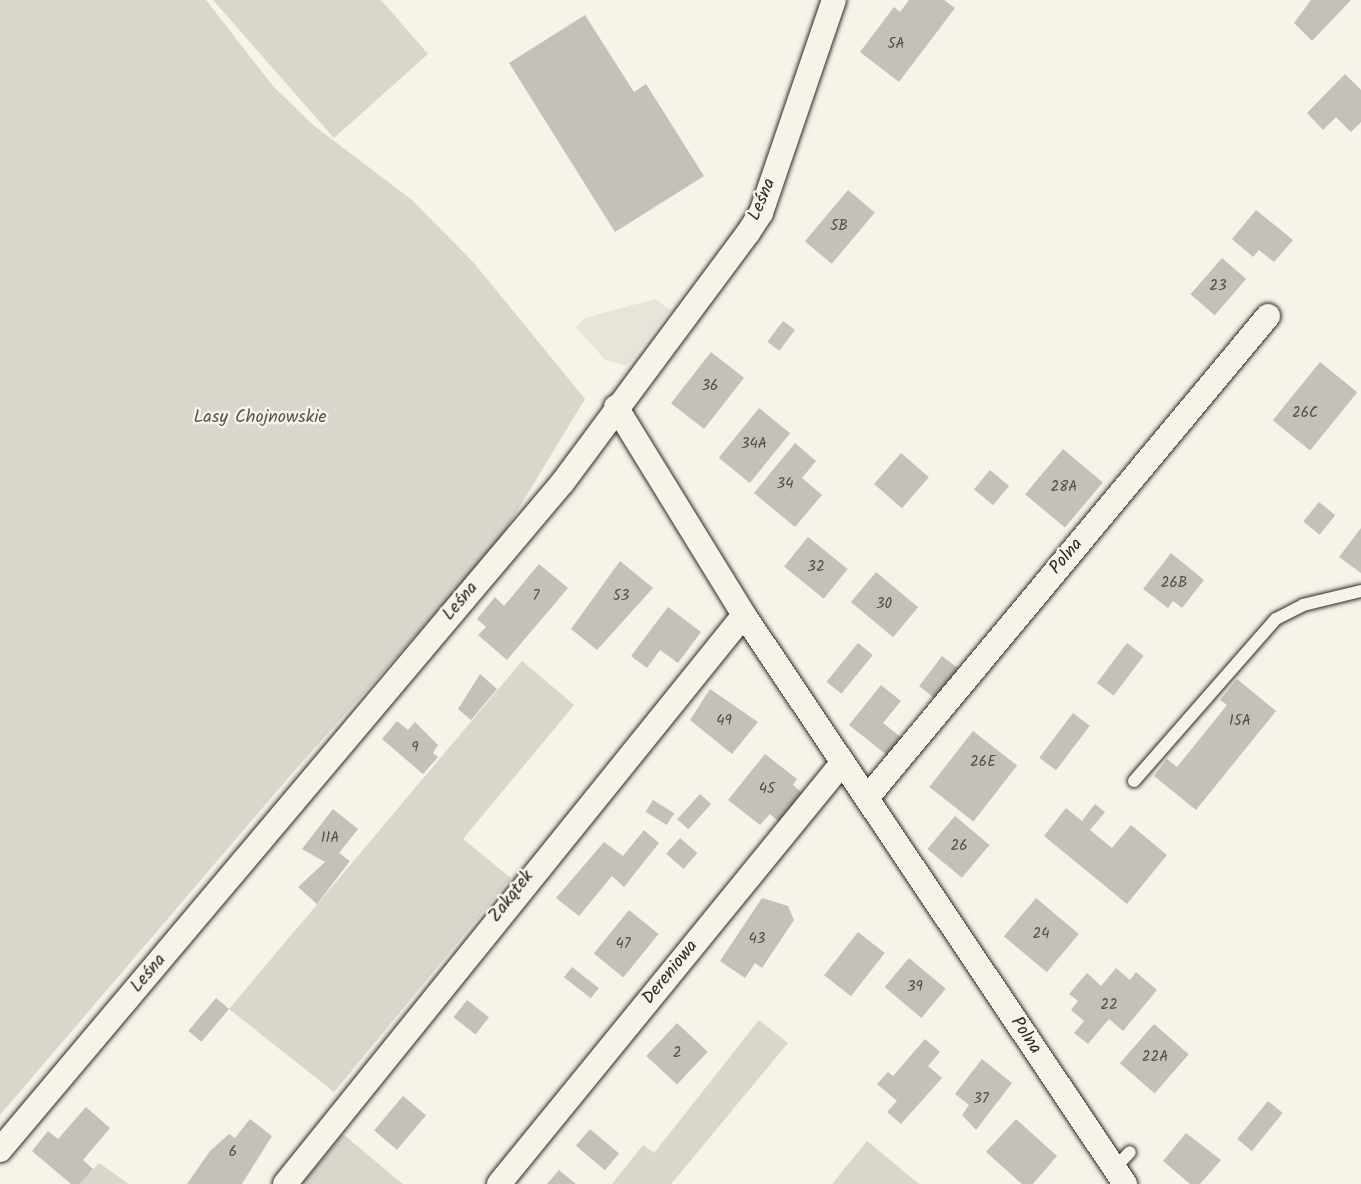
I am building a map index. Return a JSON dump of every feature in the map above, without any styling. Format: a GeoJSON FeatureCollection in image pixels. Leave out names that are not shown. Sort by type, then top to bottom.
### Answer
{"type":"FeatureCollection","features":[{"type":"Feature","properties":{"kind":"street","name":"Leśna"},"geometry":{"type":"LineString","coordinates":[[0,1150],[563,482],[761,213],[834,0]]}},
{"type":"Feature","properties":{"kind":"street","name":"Polna"},"geometry":{"type":"LineString","coordinates":[[867,798],[1268,316]]}},
{"type":"Feature","properties":{"kind":"street","name":"Polna"},"geometry":{"type":"LineString","coordinates":[[616,407],[744,615],[867,798],[1123,1168]]}},
{"type":"Feature","properties":{"kind":"street","name":"Zakątek"},"geometry":{"type":"LineString","coordinates":[[285,1184],[744,615]]}},
{"type":"Feature","properties":{"kind":"street","name":"Dereniowa"},"geometry":{"type":"LineString","coordinates":[[499,1184],[843,762]]}},
{"type":"Feature","properties":{"kind":"lane"},"geometry":{"type":"LineString","coordinates":[[1134,781],[1276,619],[1303,605],[1361,591]]}},
{"type":"Feature","properties":{"kind":"shaded area"},"geometry":{"type":"Polygon","coordinates":[[[655,299],[670,310],[627,366],[605,360],[576,327],[585,318],[655,299]]]}},
{"type":"Feature","properties":{"kind":"green space","name":"Lasy Chojnowskie"},"geometry":{"type":"Polygon","coordinates":[[[0,0],[206,0],[273,86],[313,125],[412,200],[474,263],[585,399],[497,544],[289,777],[0,1115],[0,0]]]}},
{"type":"Feature","properties":{"kind":"green space"},"geometry":{"type":"Polygon","coordinates":[[[213,0],[381,0],[428,54],[334,138],[213,0]]]}},
{"type":"Feature","properties":{"kind":"green space"},"geometry":{"type":"Polygon","coordinates":[[[522,661],[574,705],[463,839],[511,878],[334,1092],[229,1009],[522,661]]]}},
{"type":"Feature","properties":{"kind":"green space"},"geometry":{"type":"Polygon","coordinates":[[[759,1020],[788,1043],[671,1184],[612,1184],[643,1145],[654,1153],[759,1020]]]}},
{"type":"Feature","properties":{"kind":"green space"},"geometry":{"type":"Polygon","coordinates":[[[343,1134],[393,1176],[403,1184],[302,1184],[343,1134]]]}},
{"type":"Feature","properties":{"kind":"green space"},"geometry":{"type":"Polygon","coordinates":[[[867,1141],[919,1184],[832,1184],[867,1141]]]}},
{"type":"Feature","properties":{"kind":"green space"},"geometry":{"type":"Polygon","coordinates":[[[99,1163],[129,1184],[80,1184],[99,1163]]]}},
{"type":"Feature","properties":{"kind":"building"},"geometry":{"type":"Polygon","coordinates":[[[909,0],[944,0],[955,8],[899,82],[860,52],[894,7],[900,12],[909,0]]]}},
{"type":"Feature","properties":{"kind":"building"},"geometry":{"type":"Polygon","coordinates":[[[1311,0],[1351,0],[1312,41],[1294,23],[1311,0]]]}},
{"type":"Feature","properties":{"kind":"building"},"geometry":{"type":"Polygon","coordinates":[[[585,15],[634,92],[646,84],[704,176],[615,232],[509,63],[585,15]]]}},
{"type":"Feature","properties":{"kind":"building"},"geometry":{"type":"Polygon","coordinates":[[[1345,74],[1361,90],[1361,122],[1351,132],[1336,117],[1323,130],[1307,113],[1345,74]]]}},
{"type":"Feature","properties":{"kind":"building"},"geometry":{"type":"Polygon","coordinates":[[[848,190],[875,212],[832,264],[805,241],[848,190]]]}},
{"type":"Feature","properties":{"kind":"building"},"geometry":{"type":"Polygon","coordinates":[[[1256,210],[1293,240],[1274,262],[1259,250],[1253,257],[1232,239],[1256,210]]]}},
{"type":"Feature","properties":{"kind":"building"},"geometry":{"type":"Polygon","coordinates":[[[1222,258],[1246,279],[1215,315],[1191,294],[1222,258]]]}},
{"type":"Feature","properties":{"kind":"building"},"geometry":{"type":"Polygon","coordinates":[[[783,321],[795,330],[779,351],[767,342],[783,321]]]}},
{"type":"Feature","properties":{"kind":"building"},"geometry":{"type":"Polygon","coordinates":[[[711,352],[744,378],[704,429],[671,403],[711,352]]]}},
{"type":"Feature","properties":{"kind":"building"},"geometry":{"type":"Polygon","coordinates":[[[1320,362],[1357,392],[1310,450],[1273,420],[1320,362]]]}},
{"type":"Feature","properties":{"kind":"building"},"geometry":{"type":"Polygon","coordinates":[[[759,408],[790,433],[750,483],[719,458],[759,408]]]}},
{"type":"Feature","properties":{"kind":"building"},"geometry":{"type":"Polygon","coordinates":[[[795,443],[816,461],[802,478],[822,495],[795,527],[754,493],[795,443]]]}},
{"type":"Feature","properties":{"kind":"building"},"geometry":{"type":"Polygon","coordinates":[[[1063,449],[1103,482],[1065,528],[1025,494],[1063,449]]]}},
{"type":"Feature","properties":{"kind":"building"},"geometry":{"type":"Polygon","coordinates":[[[901,453],[929,477],[902,508],[874,484],[901,453]]]}},
{"type":"Feature","properties":{"kind":"building"},"geometry":{"type":"Polygon","coordinates":[[[990,470],[1009,486],[993,505],[974,489],[990,470]]]}},
{"type":"Feature","properties":{"kind":"building"},"geometry":{"type":"Polygon","coordinates":[[[1319,502],[1335,515],[1320,535],[1303,521],[1319,502]]]}},
{"type":"Feature","properties":{"kind":"building"},"geometry":{"type":"Polygon","coordinates":[[[1361,528],[1361,573],[1339,557],[1361,528]]]}},
{"type":"Feature","properties":{"kind":"building"},"geometry":{"type":"Polygon","coordinates":[[[808,537],[848,569],[824,599],[784,567],[808,537]]]}},
{"type":"Feature","properties":{"kind":"building"},"geometry":{"type":"Polygon","coordinates":[[[1171,553],[1204,580],[1182,608],[1173,601],[1168,608],[1143,589],[1171,553]]]}},
{"type":"Feature","properties":{"kind":"building"},"geometry":{"type":"Polygon","coordinates":[[[620,561],[653,588],[597,650],[571,629],[620,561]]]}},
{"type":"Feature","properties":{"kind":"building"},"geometry":{"type":"Polygon","coordinates":[[[539,564],[568,588],[507,660],[478,635],[486,627],[477,619],[495,597],[504,606],[539,564]]]}},
{"type":"Feature","properties":{"kind":"building"},"geometry":{"type":"Polygon","coordinates":[[[876,572],[918,607],[893,637],[851,602],[876,572]]]}},
{"type":"Feature","properties":{"kind":"building"},"geometry":{"type":"Polygon","coordinates":[[[668,607],[701,632],[678,663],[660,650],[647,668],[631,656],[668,607]]]}},
{"type":"Feature","properties":{"kind":"building"},"geometry":{"type":"Polygon","coordinates":[[[858,643],[873,655],[841,694],[827,682],[858,643]]]}},
{"type":"Feature","properties":{"kind":"building"},"geometry":{"type":"Polygon","coordinates":[[[1127,643],[1144,656],[1114,696],[1097,683],[1127,643]]]}},
{"type":"Feature","properties":{"kind":"building"},"geometry":{"type":"Polygon","coordinates":[[[942,656],[959,669],[936,699],[919,686],[942,656]]]}},
{"type":"Feature","properties":{"kind":"building"},"geometry":{"type":"Polygon","coordinates":[[[480,674],[497,689],[471,720],[458,709],[480,674]]]}},
{"type":"Feature","properties":{"kind":"building"},"geometry":{"type":"Polygon","coordinates":[[[1237,679],[1276,711],[1196,810],[1154,776],[1167,759],[1177,767],[1227,705],[1220,700],[1237,679]]]}},
{"type":"Feature","properties":{"kind":"building"},"geometry":{"type":"Polygon","coordinates":[[[881,685],[901,701],[883,723],[902,738],[888,756],[849,725],[881,685]]]}},
{"type":"Feature","properties":{"kind":"building"},"geometry":{"type":"Polygon","coordinates":[[[710,689],[758,722],[732,754],[690,720],[710,689]]]}},
{"type":"Feature","properties":{"kind":"building"},"geometry":{"type":"Polygon","coordinates":[[[1073,713],[1090,726],[1056,770],[1039,758],[1073,713]]]}},
{"type":"Feature","properties":{"kind":"building"},"geometry":{"type":"Polygon","coordinates":[[[397,721],[408,730],[415,722],[438,745],[433,753],[438,757],[423,774],[382,739],[397,721]]]}},
{"type":"Feature","properties":{"kind":"building"},"geometry":{"type":"Polygon","coordinates":[[[973,731],[1017,765],[973,821],[929,787],[973,731]]]}},
{"type":"Feature","properties":{"kind":"building"},"geometry":{"type":"Polygon","coordinates":[[[765,754],[797,779],[793,785],[803,794],[780,823],[770,814],[760,825],[728,800],[765,754]]]}},
{"type":"Feature","properties":{"kind":"building"},"geometry":{"type":"Polygon","coordinates":[[[700,794],[711,804],[688,829],[677,819],[700,794]]]}},
{"type":"Feature","properties":{"kind":"building"},"geometry":{"type":"Polygon","coordinates":[[[653,800],[674,813],[667,825],[646,812],[653,800]]]}},
{"type":"Feature","properties":{"kind":"building"},"geometry":{"type":"Polygon","coordinates":[[[1095,804],[1105,812],[1090,830],[1112,848],[1131,825],[1167,855],[1127,904],[1044,836],[1066,808],[1082,821],[1095,804]]]}},
{"type":"Feature","properties":{"kind":"building"},"geometry":{"type":"Polygon","coordinates":[[[333,809],[358,829],[339,853],[350,861],[317,904],[298,887],[325,862],[302,849],[333,809]]]}},
{"type":"Feature","properties":{"kind":"building"},"geometry":{"type":"Polygon","coordinates":[[[955,816],[989,845],[962,878],[927,849],[955,816]]]}},
{"type":"Feature","properties":{"kind":"building"},"geometry":{"type":"Polygon","coordinates":[[[644,830],[659,843],[624,887],[612,876],[579,916],[556,898],[604,842],[623,856],[644,830]]]}},
{"type":"Feature","properties":{"kind":"building"},"geometry":{"type":"Polygon","coordinates":[[[680,838],[697,853],[684,869],[666,854],[680,838]]]}},
{"type":"Feature","properties":{"kind":"building"},"geometry":{"type":"Polygon","coordinates":[[[762,898],[788,906],[794,920],[762,968],[755,963],[745,978],[720,961],[762,898]]]}},
{"type":"Feature","properties":{"kind":"building"},"geometry":{"type":"Polygon","coordinates":[[[1036,898],[1079,934],[1047,972],[1004,936],[1036,898]]]}},
{"type":"Feature","properties":{"kind":"building"},"geometry":{"type":"Polygon","coordinates":[[[629,910],[659,934],[623,977],[594,954],[629,910]]]}},
{"type":"Feature","properties":{"kind":"building"},"geometry":{"type":"Polygon","coordinates":[[[858,932],[885,953],[851,996],[824,975],[858,932]]]}},
{"type":"Feature","properties":{"kind":"building"},"geometry":{"type":"Polygon","coordinates":[[[909,958],[946,989],[921,1018],[885,987],[909,958]]]}},
{"type":"Feature","properties":{"kind":"building"},"geometry":{"type":"Polygon","coordinates":[[[572,967],[599,988],[591,998],[564,977],[572,967]]]}},
{"type":"Feature","properties":{"kind":"building"},"geometry":{"type":"Polygon","coordinates":[[[1116,968],[1130,980],[1136,972],[1157,990],[1123,1031],[1109,1019],[1088,1044],[1074,1033],[1084,1021],[1071,1010],[1078,1001],[1069,994],[1087,973],[1101,986],[1116,968]]]}},
{"type":"Feature","properties":{"kind":"building"},"geometry":{"type":"Polygon","coordinates":[[[216,998],[229,1009],[201,1042],[188,1031],[216,998]]]}},
{"type":"Feature","properties":{"kind":"building"},"geometry":{"type":"Polygon","coordinates":[[[467,1000],[489,1017],[476,1035],[453,1017],[467,1000]]]}},
{"type":"Feature","properties":{"kind":"building"},"geometry":{"type":"Polygon","coordinates":[[[677,1023],[708,1052],[677,1085],[646,1056],[677,1023]]]}},
{"type":"Feature","properties":{"kind":"building"},"geometry":{"type":"Polygon","coordinates":[[[1154,1024],[1189,1054],[1155,1093],[1120,1063],[1154,1024]]]}},
{"type":"Feature","properties":{"kind":"building"},"geometry":{"type":"Polygon","coordinates":[[[925,1039],[940,1052],[928,1066],[942,1078],[901,1124],[887,1112],[897,1101],[877,1084],[888,1072],[893,1076],[925,1039]]]}},
{"type":"Feature","properties":{"kind":"building"},"geometry":{"type":"Polygon","coordinates":[[[982,1059],[1012,1083],[976,1130],[962,1115],[969,1105],[955,1094],[982,1059]]]}},
{"type":"Feature","properties":{"kind":"building"},"geometry":{"type":"Polygon","coordinates":[[[403,1096],[426,1115],[397,1150],[374,1130],[403,1096]]]}},
{"type":"Feature","properties":{"kind":"building"},"geometry":{"type":"Polygon","coordinates":[[[1268,1101],[1283,1113],[1252,1151],[1237,1139],[1268,1101]]]}},
{"type":"Feature","properties":{"kind":"building"},"geometry":{"type":"Polygon","coordinates":[[[86,1107],[110,1128],[83,1160],[93,1169],[80,1184],[71,1184],[32,1151],[48,1131],[58,1139],[86,1107]]]}},
{"type":"Feature","properties":{"kind":"building"},"geometry":{"type":"Polygon","coordinates":[[[250,1119],[272,1136],[242,1184],[187,1184],[210,1151],[229,1134],[235,1138],[250,1119]]]}},
{"type":"Feature","properties":{"kind":"building"},"geometry":{"type":"Polygon","coordinates":[[[1016,1119],[1057,1156],[1033,1184],[1022,1184],[986,1152],[1016,1119]]]}},
{"type":"Feature","properties":{"kind":"building"},"geometry":{"type":"Polygon","coordinates":[[[590,1129],[619,1153],[605,1170],[576,1146],[590,1129]]]}},
{"type":"Feature","properties":{"kind":"building"},"geometry":{"type":"Polygon","coordinates":[[[1186,1133],[1221,1160],[1200,1184],[1190,1184],[1163,1161],[1186,1133]]]}},
{"type":"Feature","properties":{"kind":"building"},"geometry":{"type":"Polygon","coordinates":[[[559,1170],[576,1184],[547,1184],[559,1170]]]}}]}
